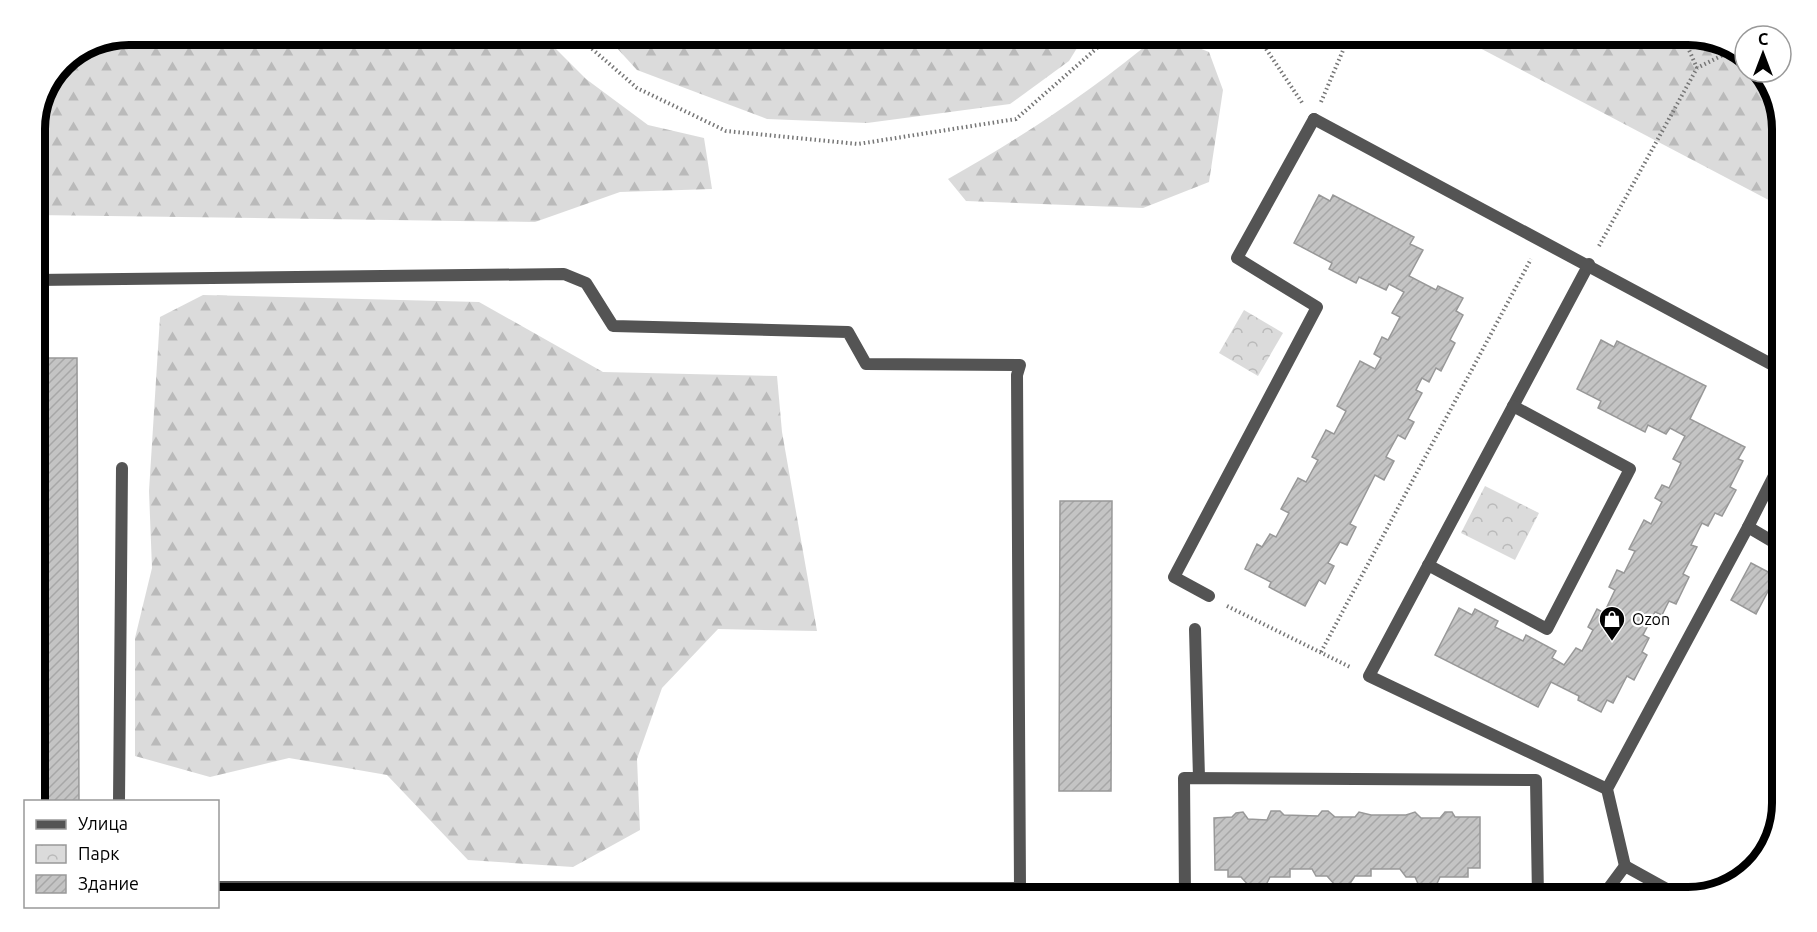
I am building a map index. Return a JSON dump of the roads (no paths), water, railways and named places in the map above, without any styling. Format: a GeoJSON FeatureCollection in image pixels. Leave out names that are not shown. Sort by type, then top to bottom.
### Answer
{"type":"FeatureCollection","features":[{"type":"Feature","properties":{"kind":"street"},"geometry":{"type":"LineString","coordinates":[[1209,597],[1174,577],[1317,307],[1236,258],[1314,119],[1589,264],[1772,365]]}},
{"type":"Feature","properties":{"kind":"street"},"geometry":{"type":"LineString","coordinates":[[1589,264],[1369,676],[1607,789]]}},
{"type":"Feature","properties":{"kind":"street"},"geometry":{"type":"LineString","coordinates":[[45,280],[564,274],[586,283],[613,326],[848,332],[866,364],[1020,364],[1017,375],[1020,887]]}},
{"type":"Feature","properties":{"kind":"street"},"geometry":{"type":"LineString","coordinates":[[1428,565],[1547,629],[1630,469],[1513,406]]}},
{"type":"Feature","properties":{"kind":"street"},"geometry":{"type":"LineString","coordinates":[[119,800],[122,468]]}},
{"type":"Feature","properties":{"kind":"street"},"geometry":{"type":"LineString","coordinates":[[1664,887],[1625,866],[1607,789],[1772,480]]}},
{"type":"Feature","properties":{"kind":"street"},"geometry":{"type":"LineString","coordinates":[[1748,527],[1772,541]]}},
{"type":"Feature","properties":{"kind":"street"},"geometry":{"type":"LineString","coordinates":[[1195,629],[1199,778]]}},
{"type":"Feature","properties":{"kind":"street"},"geometry":{"type":"LineString","coordinates":[[1538,887],[1536,780],[1545,760]]}},
{"type":"Feature","properties":{"kind":"street"},"geometry":{"type":"LineString","coordinates":[[1185,887],[1184,778],[1536,780]]}},
{"type":"Feature","properties":{"kind":"street"},"geometry":{"type":"LineString","coordinates":[[1609,887],[1625,866]]}},
{"type":"Feature","properties":{"kind":"place","name":"Ozon"},"geometry":{"type":"Point","coordinates":[1612,642]}}]}
